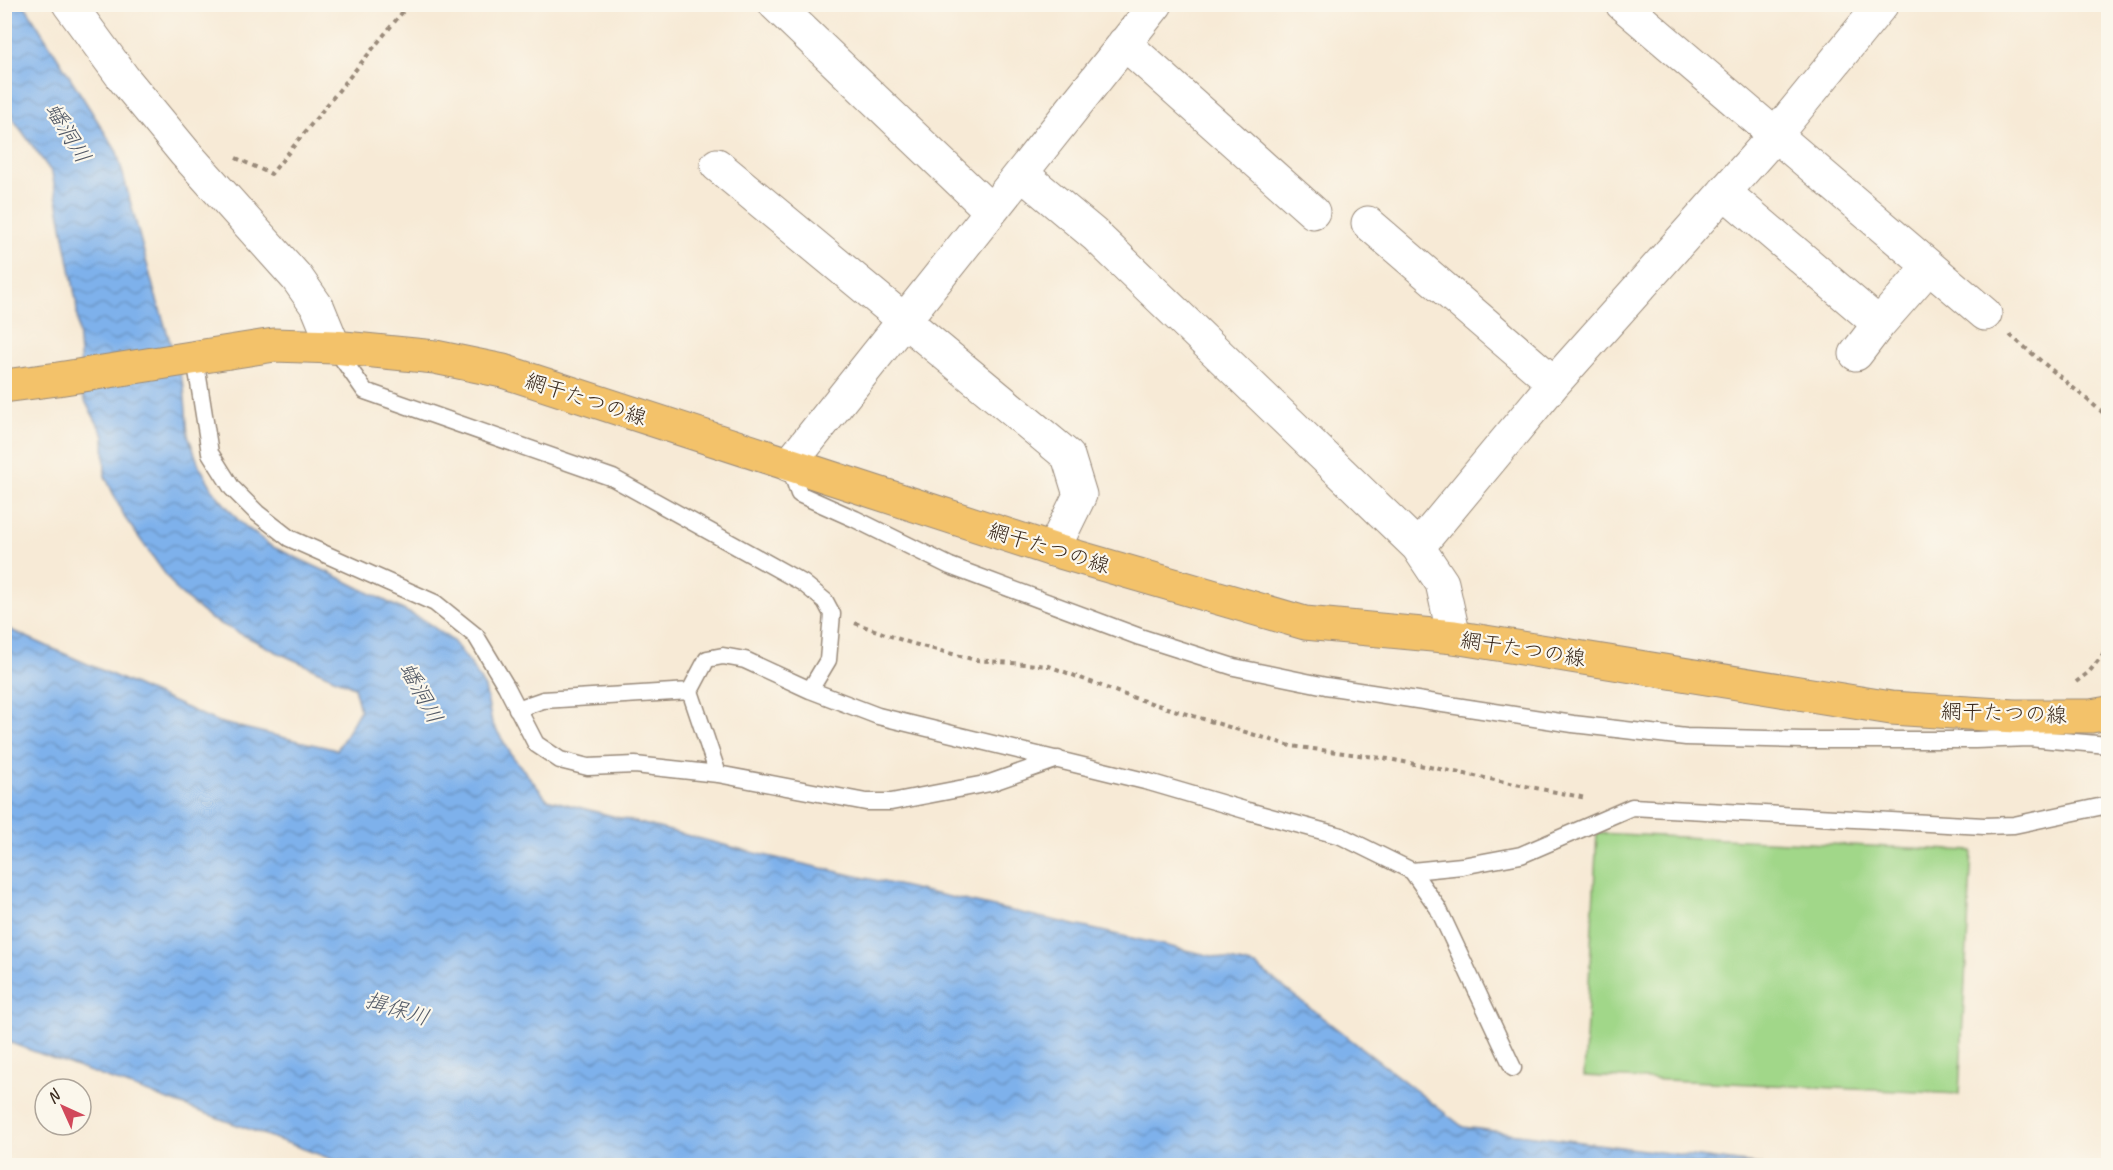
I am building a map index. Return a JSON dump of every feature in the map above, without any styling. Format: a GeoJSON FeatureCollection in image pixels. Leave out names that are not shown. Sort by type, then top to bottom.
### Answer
{"type":"FeatureCollection","features":[{"type":"Feature","properties":{"kind":"main road","name":"網干たつの線"},"geometry":{"type":"LineString","coordinates":[[4,386],[274,345],[435,357],[503,371],[1053,550],[1305,623],[1454,637],[2022,727],[2109,713]]}},
{"type":"Feature","properties":{"kind":"street"},"geometry":{"type":"LineString","coordinates":[[69,4],[124,79],[185,153],[297,278],[318,308],[334,348]]}},
{"type":"Feature","properties":{"kind":"street"},"geometry":{"type":"LineString","coordinates":[[776,4],[990,210]]}},
{"type":"Feature","properties":{"kind":"street"},"geometry":{"type":"LineString","coordinates":[[789,465],[1156,4]]}},
{"type":"Feature","properties":{"kind":"street"},"geometry":{"type":"LineString","coordinates":[[1622,4],[1985,314]]}},
{"type":"Feature","properties":{"kind":"street"},"geometry":{"type":"LineString","coordinates":[[1418,547],[1554,383],[1776,134],[1882,4]]}},
{"type":"Feature","properties":{"kind":"street"},"geometry":{"type":"LineString","coordinates":[[1124,43],[1313,212]]}},
{"type":"Feature","properties":{"kind":"street"},"geometry":{"type":"LineString","coordinates":[[717,165],[1068,456],[1080,495],[1053,550]]}},
{"type":"Feature","properties":{"kind":"street"},"geometry":{"type":"LineString","coordinates":[[1022,174],[1095,235],[1418,547],[1442,583],[1454,637]]}},
{"type":"Feature","properties":{"kind":"street"},"geometry":{"type":"LineString","coordinates":[[1724,192],[1879,324]]}},
{"type":"Feature","properties":{"kind":"street"},"geometry":{"type":"LineString","coordinates":[[1368,223],[1554,383]]}},
{"type":"Feature","properties":{"kind":"street"},"geometry":{"type":"LineString","coordinates":[[1856,354],[1929,267]]}},
{"type":"Feature","properties":{"kind":"lane"},"geometry":{"type":"LineString","coordinates":[[334,348],[365,391],[613,478],[803,583],[825,602],[832,614],[828,660],[810,690]]}},
{"type":"Feature","properties":{"kind":"lane"},"geometry":{"type":"LineString","coordinates":[[195,358],[210,453],[232,488],[257,513],[289,538],[435,603],[476,636],[506,686],[536,744],[560,760],[588,767],[635,765],[718,774],[866,802],[891,802],[990,783],[1058,759]]}},
{"type":"Feature","properties":{"kind":"lane"},"geometry":{"type":"LineString","coordinates":[[789,465],[799,495],[855,519],[950,566],[1140,637],[1234,667],[1326,686],[1430,703],[1573,724],[1686,737],[1802,740],[2022,727],[2109,745]]}},
{"type":"Feature","properties":{"kind":"lane"},"geometry":{"type":"LineString","coordinates":[[718,774],[690,691],[707,659],[723,656],[745,660],[810,690],[878,716],[1149,782],[1341,836],[1412,871],[1438,908],[1513,1068]]}},
{"type":"Feature","properties":{"kind":"lane"},"geometry":{"type":"LineString","coordinates":[[517,709],[543,700],[690,691]]}},
{"type":"Feature","properties":{"kind":"lane"},"geometry":{"type":"LineString","coordinates":[[1412,871],[1462,866],[1521,855],[1632,807],[1984,826],[2014,825],[2109,805]]}},
{"type":"Feature","properties":{"kind":"path"},"geometry":{"type":"LineString","coordinates":[[230,155],[271,174],[409,4]]}},
{"type":"Feature","properties":{"kind":"path"},"geometry":{"type":"LineString","coordinates":[[1985,314],[2109,417]]}},
{"type":"Feature","properties":{"kind":"path"},"geometry":{"type":"LineString","coordinates":[[832,614],[910,642],[976,660],[1049,666],[1125,695],[1291,746],[1389,759],[1632,807]]}},
{"type":"Feature","properties":{"kind":"path"},"geometry":{"type":"LineString","coordinates":[[2071,686],[2089,672],[2104,652],[2109,622]]}},
{"type":"Feature","properties":{"kind":"green space"},"geometry":{"type":"Polygon","coordinates":[[[1597,833],[1972,851],[1959,1094],[1584,1076],[1597,833]]]}},
{"type":"Feature","properties":{"kind":"water"},"geometry":{"type":"Polygon","coordinates":[[[24,4],[117,152],[154,290],[184,387],[188,435],[199,465],[215,493],[240,522],[271,546],[425,621],[453,641],[485,688],[492,723],[513,757],[547,799],[759,854],[1256,966],[1463,1127],[1762,1165],[348,1165],[5,1041],[4,627],[218,722],[337,750],[360,710],[354,687],[211,619],[178,592],[125,518],[105,476],[104,436],[83,397],[76,300],[52,173],[14,120],[5,103],[5,5],[24,4]]]}},
{"type":"Feature","properties":{"kind":"water label","name":"蟠洞川"},"geometry":{"type":"Point","coordinates":[68,133]}},
{"type":"Feature","properties":{"kind":"water label","name":"蟠洞川"},"geometry":{"type":"Point","coordinates":[421,693]}},
{"type":"Feature","properties":{"kind":"water label","name":"揖保川"},"geometry":{"type":"Point","coordinates":[397,1009]}}]}
